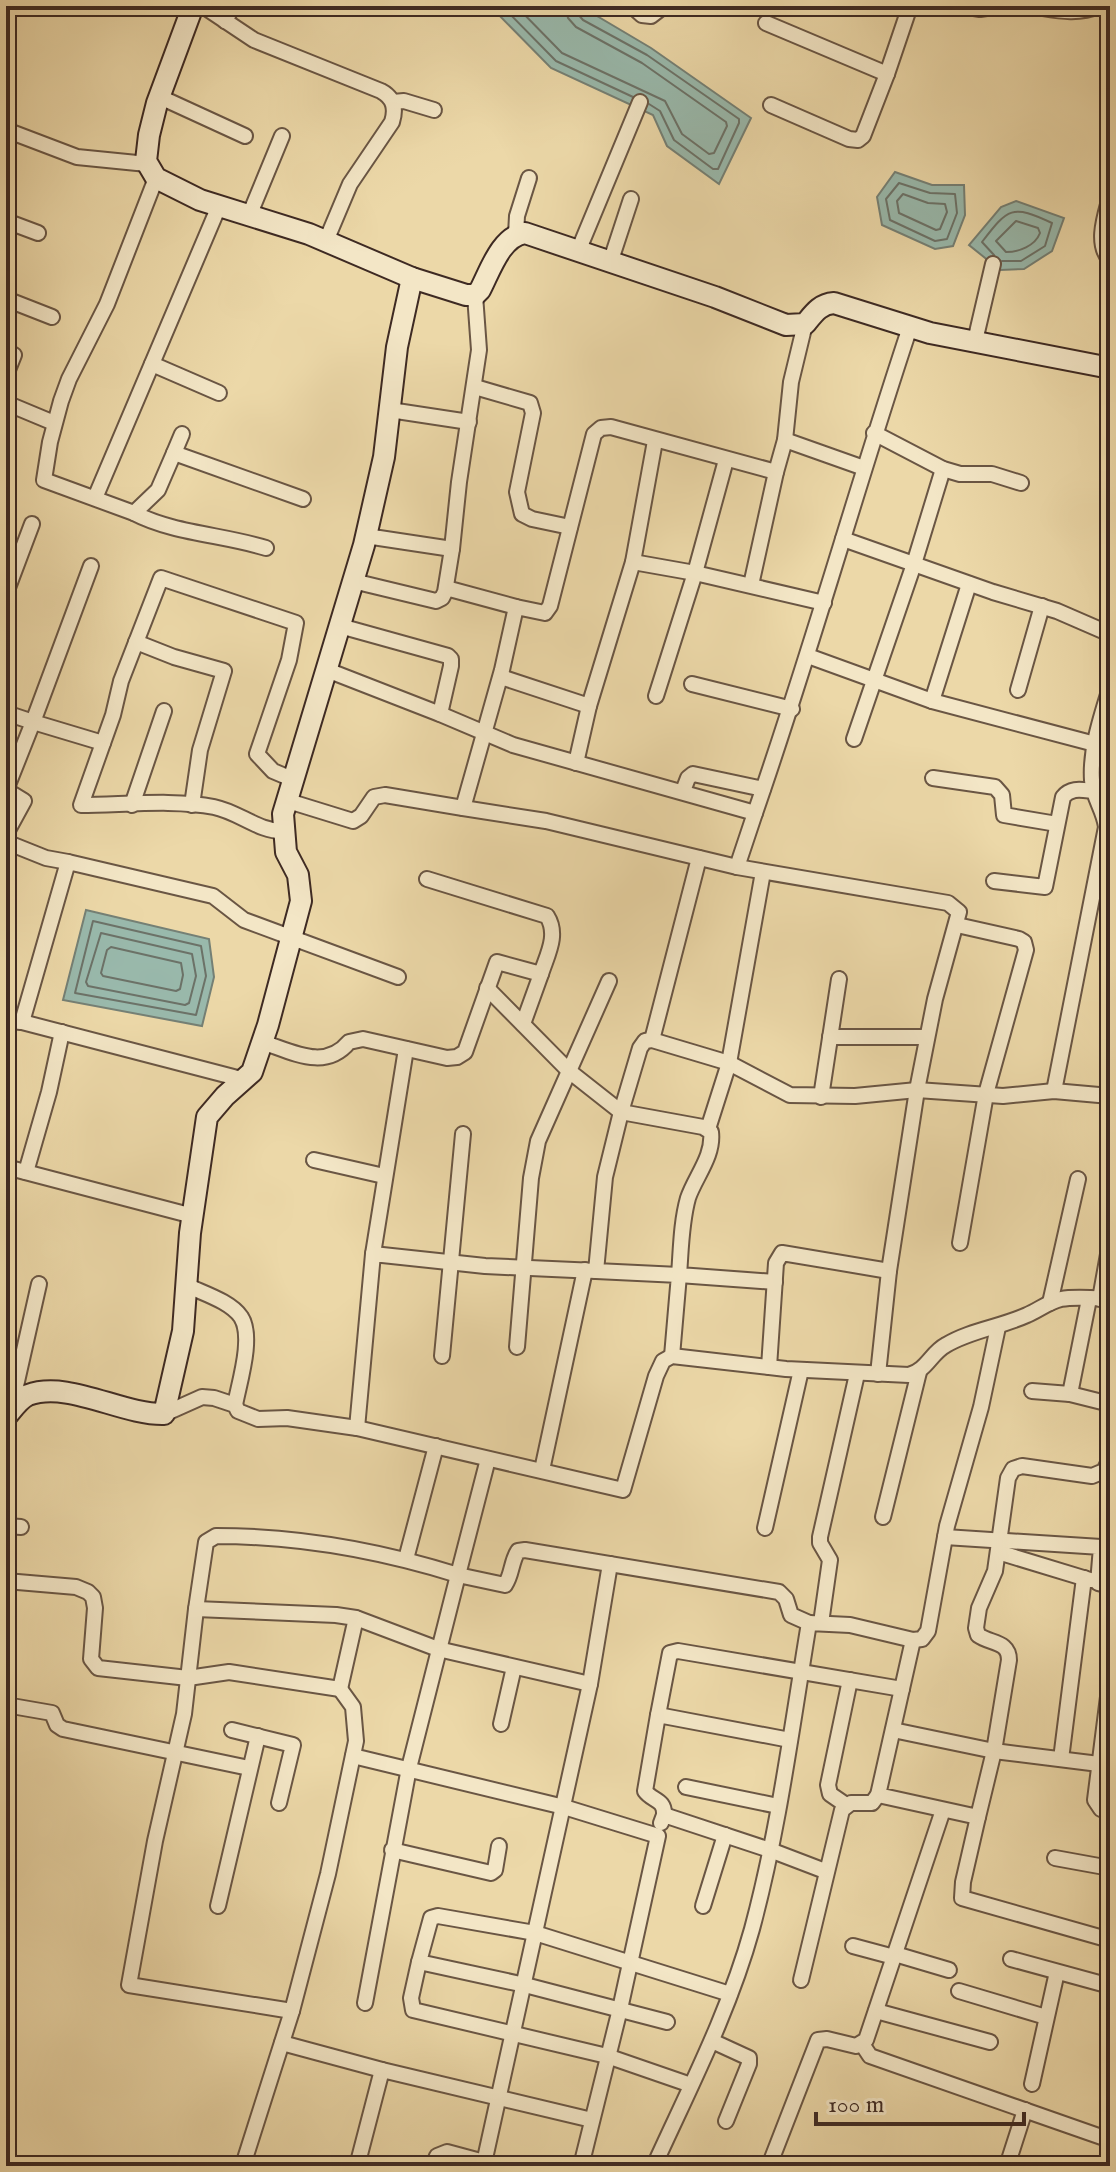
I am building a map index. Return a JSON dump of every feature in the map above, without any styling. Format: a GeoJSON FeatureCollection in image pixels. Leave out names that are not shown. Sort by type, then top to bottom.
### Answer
{"type":"FeatureCollection","features":[{"type":"Feature","properties":{"kind":"street"},"geometry":{"type":"LineString","coordinates":[[193,6],[160,97],[147,144],[151,171],[107,304],[69,379],[54,423],[44,480],[156,523],[233,538],[266,548]]}},
{"type":"Feature","properties":{"kind":"street"},"geometry":{"type":"LineString","coordinates":[[203,6],[254,40],[381,91],[393,102],[395,111],[392,122],[350,184],[326,241]]}},
{"type":"Feature","properties":{"kind":"street"},"geometry":{"type":"LineString","coordinates":[[225,21],[233,6]]}},
{"type":"Feature","properties":{"kind":"street"},"geometry":{"type":"LineString","coordinates":[[632,6],[642,15],[651,16],[664,6]]}},
{"type":"Feature","properties":{"kind":"street"},"geometry":{"type":"LineString","coordinates":[[771,105],[849,139],[858,140],[863,136],[910,6]]}},
{"type":"Feature","properties":{"kind":"street"},"geometry":{"type":"LineString","coordinates":[[962,6],[980,9],[999,6]]}},
{"type":"Feature","properties":{"kind":"street"},"geometry":{"type":"LineString","coordinates":[[1029,6],[1071,12],[1098,6]]}},
{"type":"Feature","properties":{"kind":"street"},"geometry":{"type":"LineString","coordinates":[[766,23],[887,74]]}},
{"type":"Feature","properties":{"kind":"street"},"geometry":{"type":"LineString","coordinates":[[160,97],[245,136]]}},
{"type":"Feature","properties":{"kind":"street"},"geometry":{"type":"LineString","coordinates":[[393,102],[404,101],[434,110]]}},
{"type":"Feature","properties":{"kind":"street"},"geometry":{"type":"LineString","coordinates":[[579,249],[640,102]]}},
{"type":"Feature","properties":{"kind":"street"},"geometry":{"type":"LineString","coordinates":[[6,130],[77,157],[151,171],[187,195],[326,241],[412,278],[466,295],[475,295],[480,290],[508,240],[516,234],[537,235],[786,325],[805,324]]}},
{"type":"Feature","properties":{"kind":"street"},"geometry":{"type":"LineString","coordinates":[[249,216],[282,136]]}},
{"type":"Feature","properties":{"kind":"street"},"geometry":{"type":"LineString","coordinates":[[516,234],[517,216],[529,178]]}},
{"type":"Feature","properties":{"kind":"street"},"geometry":{"type":"LineString","coordinates":[[1110,197],[1102,248],[1110,260]]}},
{"type":"Feature","properties":{"kind":"street"},"geometry":{"type":"LineString","coordinates":[[611,260],[631,199]]}},
{"type":"Feature","properties":{"kind":"street"},"geometry":{"type":"LineString","coordinates":[[95,498],[219,206]]}},
{"type":"Feature","properties":{"kind":"street"},"geometry":{"type":"LineString","coordinates":[[6,221],[38,233]]}},
{"type":"Feature","properties":{"kind":"street"},"geometry":{"type":"LineString","coordinates":[[975,341],[993,264]]}},
{"type":"Feature","properties":{"kind":"street"},"geometry":{"type":"LineString","coordinates":[[164,1414],[183,1331],[193,1216],[207,1117],[252,1072],[301,901],[298,875],[286,852],[285,800],[366,536],[384,457],[397,347],[412,278]]}},
{"type":"Feature","properties":{"kind":"street"},"geometry":{"type":"LineString","coordinates":[[353,581],[436,601],[442,598],[446,588],[475,387],[479,350],[475,295]]}},
{"type":"Feature","properties":{"kind":"street"},"geometry":{"type":"LineString","coordinates":[[6,299],[52,317]]}},
{"type":"Feature","properties":{"kind":"street"},"geometry":{"type":"LineString","coordinates":[[751,585],[785,440],[791,382],[805,324],[826,303],[910,327],[1110,368]]}},
{"type":"Feature","properties":{"kind":"street"},"geometry":{"type":"LineString","coordinates":[[737,867],[792,709],[874,433],[910,327]]}},
{"type":"Feature","properties":{"kind":"street"},"geometry":{"type":"LineString","coordinates":[[6,351],[14,355],[6,375]]}},
{"type":"Feature","properties":{"kind":"street"},"geometry":{"type":"LineString","coordinates":[[152,364],[219,393]]}},
{"type":"Feature","properties":{"kind":"street"},"geometry":{"type":"LineString","coordinates":[[475,387],[530,403],[533,413],[517,492],[518,505],[522,514],[532,519],[570,527]]}},
{"type":"Feature","properties":{"kind":"street"},"geometry":{"type":"LineString","coordinates":[[6,403],[54,423]]}},
{"type":"Feature","properties":{"kind":"street"},"geometry":{"type":"LineString","coordinates":[[390,410],[469,422]]}},
{"type":"Feature","properties":{"kind":"street"},"geometry":{"type":"LineString","coordinates":[[446,588],[545,613],[550,606],[594,434],[601,428],[611,427],[776,472]]}},
{"type":"Feature","properties":{"kind":"street"},"geometry":{"type":"LineString","coordinates":[[874,433],[943,469],[960,474],[992,474],[1021,483]]}},
{"type":"Feature","properties":{"kind":"street"},"geometry":{"type":"LineString","coordinates":[[134,513],[158,490],[182,434]]}},
{"type":"Feature","properties":{"kind":"street"},"geometry":{"type":"LineString","coordinates":[[785,440],[864,468]]}},
{"type":"Feature","properties":{"kind":"street"},"geometry":{"type":"LineString","coordinates":[[576,763],[589,706],[633,562],[655,441]]}},
{"type":"Feature","properties":{"kind":"street"},"geometry":{"type":"LineString","coordinates":[[174,453],[303,499]]}},
{"type":"Feature","properties":{"kind":"street"},"geometry":{"type":"LineString","coordinates":[[656,696],[695,573],[726,460]]}},
{"type":"Feature","properties":{"kind":"street"},"geometry":{"type":"LineString","coordinates":[[854,739],[943,469]]}},
{"type":"Feature","properties":{"kind":"street"},"geometry":{"type":"LineString","coordinates":[[6,593],[32,524]]}},
{"type":"Feature","properties":{"kind":"street"},"geometry":{"type":"LineString","coordinates":[[366,536],[452,549]]}},
{"type":"Feature","properties":{"kind":"street"},"geometry":{"type":"LineString","coordinates":[[843,539],[969,584],[1042,606],[1110,634]]}},
{"type":"Feature","properties":{"kind":"street"},"geometry":{"type":"LineString","coordinates":[[633,562],[824,603]]}},
{"type":"Feature","properties":{"kind":"street"},"geometry":{"type":"LineString","coordinates":[[6,834],[24,801],[6,790],[91,566]]}},
{"type":"Feature","properties":{"kind":"street"},"geometry":{"type":"LineString","coordinates":[[284,831],[267,830],[227,811],[192,805],[81,805],[121,681],[161,578],[296,623],[289,660],[257,754],[273,771],[292,779]]}},
{"type":"Feature","properties":{"kind":"street"},"geometry":{"type":"LineString","coordinates":[[932,701],[969,584]]}},
{"type":"Feature","properties":{"kind":"street"},"geometry":{"type":"LineString","coordinates":[[1018,690],[1042,606]]}},
{"type":"Feature","properties":{"kind":"street"},"geometry":{"type":"LineString","coordinates":[[463,808],[501,677],[516,607]]}},
{"type":"Feature","properties":{"kind":"street"},"geometry":{"type":"LineString","coordinates":[[340,626],[448,656],[451,666],[440,714]]}},
{"type":"Feature","properties":{"kind":"street"},"geometry":{"type":"LineString","coordinates":[[136,642],[224,671],[200,750],[192,805]]}},
{"type":"Feature","properties":{"kind":"street"},"geometry":{"type":"LineString","coordinates":[[808,656],[932,701],[1095,744]]}},
{"type":"Feature","properties":{"kind":"street"},"geometry":{"type":"LineString","coordinates":[[327,670],[483,734],[755,813]]}},
{"type":"Feature","properties":{"kind":"street"},"geometry":{"type":"LineString","coordinates":[[501,677],[589,706]]}},
{"type":"Feature","properties":{"kind":"street"},"geometry":{"type":"LineString","coordinates":[[692,684],[792,709]]}},
{"type":"Feature","properties":{"kind":"street"},"geometry":{"type":"LineString","coordinates":[[1054,1091],[1106,827],[1092,779],[1095,744],[1110,688]]}},
{"type":"Feature","properties":{"kind":"street"},"geometry":{"type":"LineString","coordinates":[[132,805],[164,711]]}},
{"type":"Feature","properties":{"kind":"street"},"geometry":{"type":"LineString","coordinates":[[6,713],[103,743]]}},
{"type":"Feature","properties":{"kind":"street"},"geometry":{"type":"LineString","coordinates":[[683,791],[693,774],[763,789]]}},
{"type":"Feature","properties":{"kind":"street"},"geometry":{"type":"LineString","coordinates":[[933,778],[995,787],[1002,795],[1004,815],[1057,824]]}},
{"type":"Feature","properties":{"kind":"street"},"geometry":{"type":"LineString","coordinates":[[994,881],[1045,887],[1059,806],[1067,792],[1094,791]]}},
{"type":"Feature","properties":{"kind":"street"},"geometry":{"type":"LineString","coordinates":[[285,800],[353,821],[361,816],[374,797],[385,795],[559,823],[737,867],[948,903],[959,912],[926,1037],[889,1271],[878,1374]]}},
{"type":"Feature","properties":{"kind":"street"},"geometry":{"type":"LineString","coordinates":[[6,842],[46,858],[213,896],[244,920],[398,977]]}},
{"type":"Feature","properties":{"kind":"street"},"geometry":{"type":"LineString","coordinates":[[652,1040],[699,858]]}},
{"type":"Feature","properties":{"kind":"street"},"geometry":{"type":"LineString","coordinates":[[22,1022],[68,862]]}},
{"type":"Feature","properties":{"kind":"street"},"geometry":{"type":"LineString","coordinates":[[672,1356],[685,1215],[689,1195],[712,1138],[708,1129],[729,1063],[763,872]]}},
{"type":"Feature","properties":{"kind":"street"},"geometry":{"type":"LineString","coordinates":[[427,879],[547,916],[553,925],[553,940],[523,1024]]}},
{"type":"Feature","properties":{"kind":"street"},"geometry":{"type":"LineString","coordinates":[[957,925],[1019,939],[1024,942],[1026,950],[986,1094],[960,1243]]}},
{"type":"Feature","properties":{"kind":"street"},"geometry":{"type":"LineString","coordinates":[[262,1042],[308,1057],[325,1058],[339,1054],[349,1042],[363,1039],[447,1058],[457,1057],[465,1052],[497,962],[541,974]]}},
{"type":"Feature","properties":{"kind":"street"},"geometry":{"type":"LineString","coordinates":[[821,1097],[839,979]]}},
{"type":"Feature","properties":{"kind":"street"},"geometry":{"type":"LineString","coordinates":[[517,1347],[531,1178],[538,1141],[609,981]]}},
{"type":"Feature","properties":{"kind":"street"},"geometry":{"type":"LineString","coordinates":[[487,988],[569,1071],[621,1112],[708,1129]]}},
{"type":"Feature","properties":{"kind":"street"},"geometry":{"type":"LineString","coordinates":[[6,1021],[22,1022],[245,1080]]}},
{"type":"Feature","properties":{"kind":"street"},"geometry":{"type":"LineString","coordinates":[[26,1172],[62,1032]]}},
{"type":"Feature","properties":{"kind":"street"},"geometry":{"type":"LineString","coordinates":[[830,1037],[926,1037]]}},
{"type":"Feature","properties":{"kind":"street"},"geometry":{"type":"LineString","coordinates":[[542,1470],[590,1271],[610,1149],[640,1048],[645,1041],[652,1040],[729,1063],[790,1095],[821,1097],[917,1090],[1029,1095],[1054,1091],[1087,1092],[1110,1096]]}},
{"type":"Feature","properties":{"kind":"street"},"geometry":{"type":"LineString","coordinates":[[357,1428],[373,1254],[406,1049]]}},
{"type":"Feature","properties":{"kind":"street"},"geometry":{"type":"LineString","coordinates":[[442,1356],[463,1134]]}},
{"type":"Feature","properties":{"kind":"street"},"geometry":{"type":"LineString","coordinates":[[314,1160],[384,1176]]}},
{"type":"Feature","properties":{"kind":"street"},"geometry":{"type":"LineString","coordinates":[[6,1167],[193,1216]]}},
{"type":"Feature","properties":{"kind":"street"},"geometry":{"type":"LineString","coordinates":[[1050,1303],[1078,1179]]}},
{"type":"Feature","properties":{"kind":"street"},"geometry":{"type":"LineString","coordinates":[[1070,1394],[1100,1299],[1110,1243]]}},
{"type":"Feature","properties":{"kind":"street"},"geometry":{"type":"LineString","coordinates":[[769,1367],[776,1263],[782,1253],[889,1271]]}},
{"type":"Feature","properties":{"kind":"street"},"geometry":{"type":"LineString","coordinates":[[373,1254],[523,1268],[775,1282]]}},
{"type":"Feature","properties":{"kind":"street"},"geometry":{"type":"LineString","coordinates":[[8,1415],[39,1284]]}},
{"type":"Feature","properties":{"kind":"street"},"geometry":{"type":"LineString","coordinates":[[186,1285],[231,1308],[241,1318],[246,1350],[235,1405],[238,1411],[258,1419],[287,1418],[357,1428],[623,1490],[656,1376],[663,1361],[672,1356],[857,1374],[909,1375],[919,1372]]}},
{"type":"Feature","properties":{"kind":"street"},"geometry":{"type":"LineString","coordinates":[[883,1517],[919,1372],[942,1346],[1030,1315],[1050,1303],[1067,1299],[1100,1299]]}},
{"type":"Feature","properties":{"kind":"street"},"geometry":{"type":"LineString","coordinates":[[292,2011],[129,1985],[155,1841],[184,1714],[206,1542],[216,1536],[306,1540],[406,1559],[505,1585],[518,1551],[525,1550],[779,1592],[786,1599],[791,1615],[815,1623],[879,1630],[913,1640],[922,1639],[928,1631],[945,1537],[981,1407],[998,1327]]}},
{"type":"Feature","properties":{"kind":"street"},"geometry":{"type":"LineString","coordinates":[[765,1528],[801,1370]]}},
{"type":"Feature","properties":{"kind":"street"},"geometry":{"type":"LineString","coordinates":[[654,2166],[712,2041],[751,1930],[770,1850],[801,1671],[830,1560],[820,1537],[857,1374]]}},
{"type":"Feature","properties":{"kind":"street"},"geometry":{"type":"LineString","coordinates":[[8,1415],[25,1396],[44,1391],[164,1414],[202,1397],[235,1405]]}},
{"type":"Feature","properties":{"kind":"street"},"geometry":{"type":"LineString","coordinates":[[1032,1391],[1070,1394],[1110,1404]]}},
{"type":"Feature","properties":{"kind":"street"},"geometry":{"type":"LineString","coordinates":[[406,1559],[436,1446]]}},
{"type":"Feature","properties":{"kind":"street"},"geometry":{"type":"LineString","coordinates":[[365,2003],[409,1768],[488,1459]]}},
{"type":"Feature","properties":{"kind":"street"},"geometry":{"type":"LineString","coordinates":[[1110,1459],[1104,1471],[1092,1476],[1022,1466],[1013,1469],[1008,1478],[995,1571],[979,1608],[976,1628],[978,1635],[985,1640],[1005,1645],[1009,1651],[994,1751],[963,1882],[962,1898],[1110,1940]]}},
{"type":"Feature","properties":{"kind":"street"},"geometry":{"type":"LineString","coordinates":[[945,1537],[998,1546],[1106,1547],[1061,1759]]}},
{"type":"Feature","properties":{"kind":"street"},"geometry":{"type":"LineString","coordinates":[[998,1546],[1098,1582]]}},
{"type":"Feature","properties":{"kind":"street"},"geometry":{"type":"LineString","coordinates":[[433,2166],[437,2156],[447,2152],[492,2164],[499,2099],[590,1684],[610,1564]]}},
{"type":"Feature","properties":{"kind":"street"},"geometry":{"type":"LineString","coordinates":[[6,1581],[76,1587],[88,1592],[93,1597],[95,1608],[91,1659],[98,1668],[188,1678],[229,1672],[340,1689],[353,1707],[356,1731],[353,1756],[328,1874],[292,2011],[244,2166]]}},
{"type":"Feature","properties":{"kind":"street"},"geometry":{"type":"LineString","coordinates":[[196,1609],[356,1618],[438,1649],[590,1684]]}},
{"type":"Feature","properties":{"kind":"street"},"geometry":{"type":"LineString","coordinates":[[340,1689],[356,1618]]}},
{"type":"Feature","properties":{"kind":"street"},"geometry":{"type":"LineString","coordinates":[[850,1680],[828,1785],[830,1794],[846,1805],[872,1803],[878,1795],[913,1640]]}},
{"type":"Feature","properties":{"kind":"street"},"geometry":{"type":"LineString","coordinates":[[581,2166],[664,1815],[660,1801],[649,1797],[645,1791],[670,1653],[678,1651],[902,1689]]}},
{"type":"Feature","properties":{"kind":"street"},"geometry":{"type":"LineString","coordinates":[[501,1724],[514,1667]]}},
{"type":"Feature","properties":{"kind":"street"},"geometry":{"type":"LineString","coordinates":[[1110,1681],[1095,1800],[1101,1809],[1110,1812]]}},
{"type":"Feature","properties":{"kind":"street"},"geometry":{"type":"LineString","coordinates":[[6,1705],[52,1713],[57,1725],[63,1729],[249,1768]]}},
{"type":"Feature","properties":{"kind":"street"},"geometry":{"type":"LineString","coordinates":[[658,1715],[790,1740]]}},
{"type":"Feature","properties":{"kind":"street"},"geometry":{"type":"LineString","coordinates":[[232,1730],[291,1743],[294,1747],[279,1803]]}},
{"type":"Feature","properties":{"kind":"street"},"geometry":{"type":"LineString","coordinates":[[893,1730],[994,1751],[1099,1764]]}},
{"type":"Feature","properties":{"kind":"street"},"geometry":{"type":"LineString","coordinates":[[218,1906],[258,1736]]}},
{"type":"Feature","properties":{"kind":"street"},"geometry":{"type":"LineString","coordinates":[[353,1756],[564,1807],[658,1836]]}},
{"type":"Feature","properties":{"kind":"street"},"geometry":{"type":"LineString","coordinates":[[686,1787],[778,1806]]}},
{"type":"Feature","properties":{"kind":"street"},"geometry":{"type":"LineString","coordinates":[[878,1795],[978,1817]]}},
{"type":"Feature","properties":{"kind":"street"},"geometry":{"type":"LineString","coordinates":[[801,1980],[825,1871],[846,1805]]}},
{"type":"Feature","properties":{"kind":"street"},"geometry":{"type":"LineString","coordinates":[[769,2166],[818,2040],[822,2038],[856,2046],[866,2040],[943,1810]]}},
{"type":"Feature","properties":{"kind":"street"},"geometry":{"type":"LineString","coordinates":[[664,1815],[825,1871]]}},
{"type":"Feature","properties":{"kind":"street"},"geometry":{"type":"LineString","coordinates":[[703,1906],[725,1835]]}},
{"type":"Feature","properties":{"kind":"street"},"geometry":{"type":"LineString","coordinates":[[392,1850],[491,1873],[495,1870],[499,1846]]}},
{"type":"Feature","properties":{"kind":"street"},"geometry":{"type":"LineString","coordinates":[[1055,1858],[1110,1868]]}},
{"type":"Feature","properties":{"kind":"street"},"geometry":{"type":"LineString","coordinates":[[691,2085],[607,2056],[413,2010],[411,1998],[433,1916],[535,1933],[730,1994]]}},
{"type":"Feature","properties":{"kind":"street"},"geometry":{"type":"LineString","coordinates":[[853,1946],[949,1970]]}},
{"type":"Feature","properties":{"kind":"street"},"geometry":{"type":"LineString","coordinates":[[1011,1959],[1110,1986]]}},
{"type":"Feature","properties":{"kind":"street"},"geometry":{"type":"LineString","coordinates":[[419,1962],[525,1985],[667,2022]]}},
{"type":"Feature","properties":{"kind":"street"},"geometry":{"type":"LineString","coordinates":[[1032,2084],[1057,1972]]}},
{"type":"Feature","properties":{"kind":"street"},"geometry":{"type":"LineString","coordinates":[[959,1991],[1046,2017]]}},
{"type":"Feature","properties":{"kind":"street"},"geometry":{"type":"LineString","coordinates":[[876,2011],[990,2042]]}},
{"type":"Feature","properties":{"kind":"street"},"geometry":{"type":"LineString","coordinates":[[712,2041],[749,2058],[726,2121]]}},
{"type":"Feature","properties":{"kind":"street"},"geometry":{"type":"LineString","coordinates":[[282,2043],[592,2120]]}},
{"type":"Feature","properties":{"kind":"street"},"geometry":{"type":"LineString","coordinates":[[862,2044],[870,2056],[1110,2140]]}},
{"type":"Feature","properties":{"kind":"street"},"geometry":{"type":"LineString","coordinates":[[357,2166],[382,2070]]}},
{"type":"Feature","properties":{"kind":"street"},"geometry":{"type":"LineString","coordinates":[[1007,2166],[1025,2110]]}},
{"type":"Feature","properties":{"kind":"water"},"geometry":{"type":"Polygon","coordinates":[[[490,6],[580,6],[651,48],[751,118],[719,184],[667,146],[653,115],[551,68],[490,6]]]}},
{"type":"Feature","properties":{"kind":"water"},"geometry":{"type":"Polygon","coordinates":[[[895,172],[932,185],[964,185],[965,215],[953,246],[935,249],[882,225],[877,197],[895,172]]]}},
{"type":"Feature","properties":{"kind":"water"},"geometry":{"type":"Polygon","coordinates":[[[1016,201],[1064,218],[1052,251],[1024,269],[1000,270],[969,245],[1001,207],[1016,201]]]}},
{"type":"Feature","properties":{"kind":"water"},"geometry":{"type":"Polygon","coordinates":[[[86,910],[209,939],[214,977],[202,1026],[63,1000],[86,910]]]}}]}
